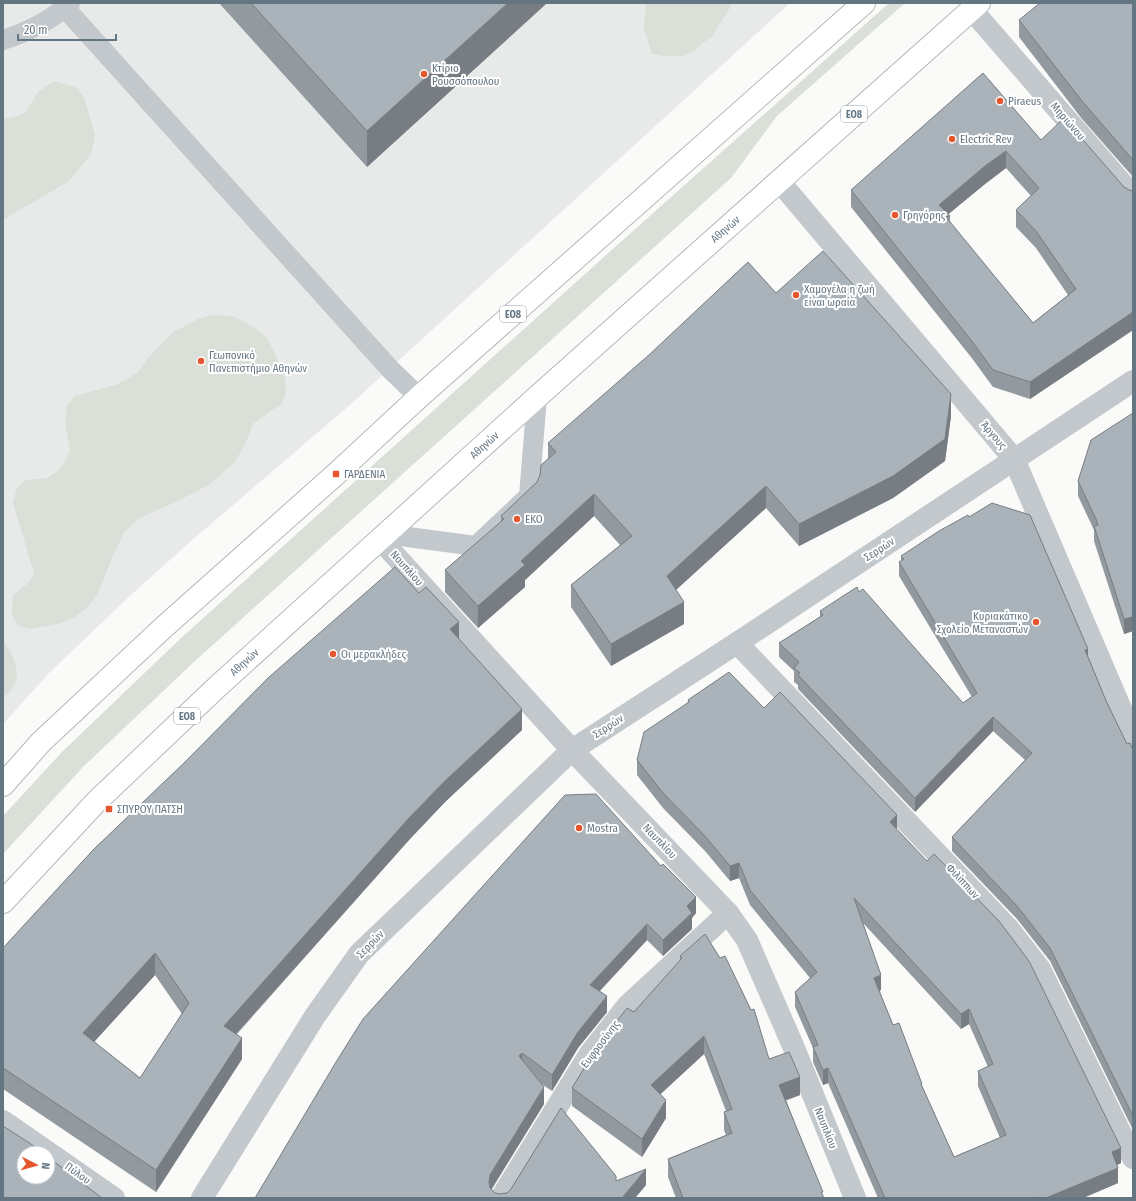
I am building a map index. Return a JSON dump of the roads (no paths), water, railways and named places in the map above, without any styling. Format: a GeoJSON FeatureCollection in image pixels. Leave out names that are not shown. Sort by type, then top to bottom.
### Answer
{"type":"FeatureCollection","features":[{"type":"Feature","properties":{"kind":"highway","name":"ΕΟ8"},"geometry":{"type":"LineString","coordinates":[[3,785],[42,742],[164,627],[420,397],[864,3]]}},
{"type":"Feature","properties":{"kind":"highway","name":"Αθηνών"},"geometry":{"type":"LineString","coordinates":[[3,902],[97,801],[217,687],[537,397],[975,6]]}},
{"type":"Feature","properties":{"kind":"street","name":"Μηριώνου"},"geometry":{"type":"LineString","coordinates":[[975,6],[1133,196]]}},
{"type":"Feature","properties":{"kind":"street","name":"Άργους"},"geometry":{"type":"LineString","coordinates":[[779,181],[1014,459],[1125,696],[1133,737]]}},
{"type":"Feature","properties":{"kind":"street","name":"Σερρών"},"geometry":{"type":"LineString","coordinates":[[202,1198],[315,1016],[359,954],[572,750],[737,643],[1133,380]]}},
{"type":"Feature","properties":{"kind":"street","name":"Ναυπλίου"},"geometry":{"type":"LineString","coordinates":[[382,537],[572,750],[728,913],[747,940],[797,1055],[855,1198]]}},
{"type":"Feature","properties":{"kind":"street","name":"Φιλίππων"},"geometry":{"type":"LineString","coordinates":[[737,643],[1008,928],[1040,969],[1133,1158]]}},
{"type":"Feature","properties":{"kind":"street","name":"Ευφροσύνης"},"geometry":{"type":"LineString","coordinates":[[501,1198],[589,1055],[628,1006],[728,913]]}},
{"type":"Feature","properties":{"kind":"street","name":"Πύλου"},"geometry":{"type":"LineString","coordinates":[[3,1121],[114,1198]]}},
{"type":"Feature","properties":{"kind":"lane"},"geometry":{"type":"LineString","coordinates":[[3,40],[19,35],[43,23],[68,5],[390,369],[420,397]]}},
{"type":"Feature","properties":{"kind":"lane"},"geometry":{"type":"LineString","coordinates":[[382,537],[476,546],[529,496],[537,397]]}},
{"type":"Feature","properties":{"kind":"place","name":"Κτίριο Ρουσσόπουλου"},"geometry":{"type":"Point","coordinates":[424,74]}},
{"type":"Feature","properties":{"kind":"place","name":"Piraeus"},"geometry":{"type":"Point","coordinates":[1000,101]}},
{"type":"Feature","properties":{"kind":"place","name":"Electric Rev"},"geometry":{"type":"Point","coordinates":[952,139]}},
{"type":"Feature","properties":{"kind":"place","name":"Γρηγόρης"},"geometry":{"type":"Point","coordinates":[895,215]}},
{"type":"Feature","properties":{"kind":"place","name":"Χαμογέλα η ζωή είναι ωραία"},"geometry":{"type":"Point","coordinates":[796,295]}},
{"type":"Feature","properties":{"kind":"place","name":"Γεωπονικό Πανεπιστήμιο Αθηνών"},"geometry":{"type":"Point","coordinates":[201,361]}},
{"type":"Feature","properties":{"kind":"place","name":"ΓΑΡΔΕΝΙΑ"},"geometry":{"type":"Point","coordinates":[336,474]}},
{"type":"Feature","properties":{"kind":"place","name":"EKO"},"geometry":{"type":"Point","coordinates":[517,519]}},
{"type":"Feature","properties":{"kind":"place","name":"Κυριακάτικο Σχολείο Μεταναστών"},"geometry":{"type":"Point","coordinates":[1036,622]}},
{"type":"Feature","properties":{"kind":"place","name":"Οι μερακλήδες"},"geometry":{"type":"Point","coordinates":[333,654]}},
{"type":"Feature","properties":{"kind":"place","name":"ΣΠΥΡΟΥ ΠΑΤΣΗ"},"geometry":{"type":"Point","coordinates":[109,809]}},
{"type":"Feature","properties":{"kind":"place","name":"Mostra"},"geometry":{"type":"Point","coordinates":[579,828]}}]}
